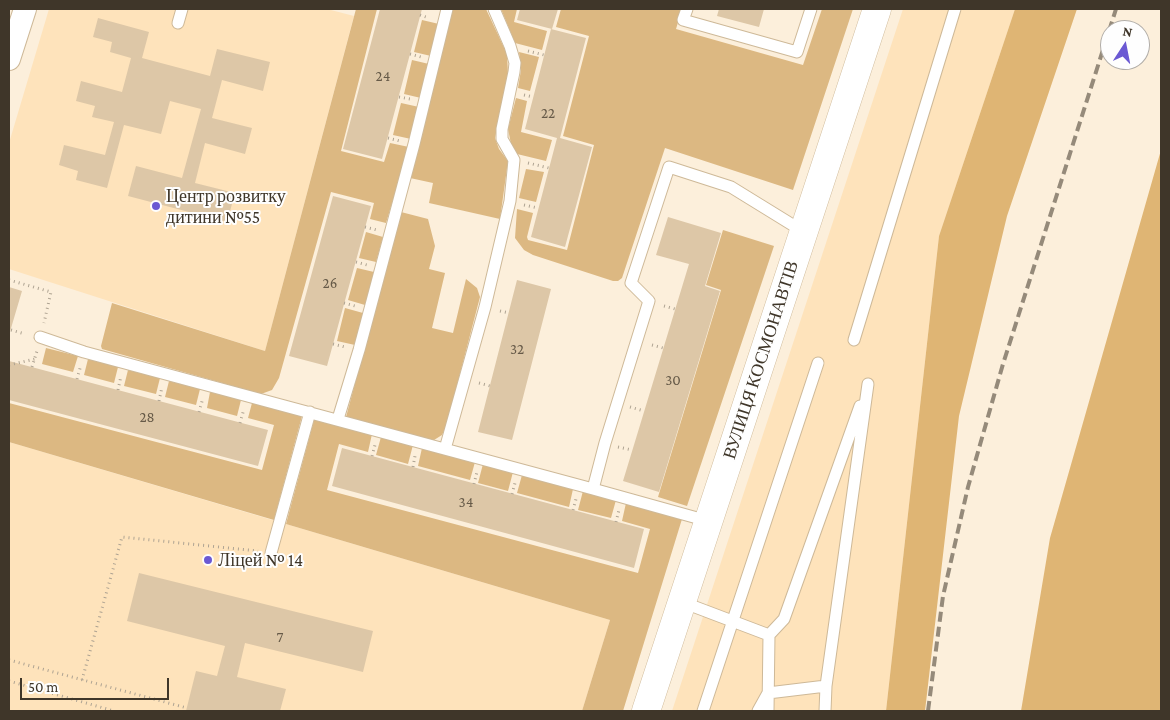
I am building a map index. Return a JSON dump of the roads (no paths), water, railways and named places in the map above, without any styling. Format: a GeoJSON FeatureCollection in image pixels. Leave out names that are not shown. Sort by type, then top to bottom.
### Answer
{"type":"FeatureCollection","features":[{"type":"Feature","properties":{"kind":"street"},"geometry":{"type":"LineString","coordinates":[[9,59],[25,9]]}},
{"type":"Feature","properties":{"kind":"street","name":"ВУЛИЦЯ КОСМОНАВТІВ"},"geometry":{"type":"LineString","coordinates":[[646,711],[877,9]]}},
{"type":"Feature","properties":{"kind":"lane"},"geometry":{"type":"LineString","coordinates":[[178,23],[182,9]]}},
{"type":"Feature","properties":{"kind":"lane"},"geometry":{"type":"LineString","coordinates":[[338,419],[359,350],[414,144],[447,9]]}},
{"type":"Feature","properties":{"kind":"lane"},"geometry":{"type":"LineString","coordinates":[[445,449],[485,307],[510,201],[514,160],[502,139],[502,129],[514,72],[514,63],[510,46],[494,9]]}},
{"type":"Feature","properties":{"kind":"lane"},"geometry":{"type":"LineString","coordinates":[[687,9],[684,20],[797,52],[811,9]]}},
{"type":"Feature","properties":{"kind":"lane"},"geometry":{"type":"LineString","coordinates":[[854,340],[955,9]]}},
{"type":"Feature","properties":{"kind":"lane"},"geometry":{"type":"LineString","coordinates":[[593,489],[649,301],[631,282],[669,167],[731,187],[804,232]]}},
{"type":"Feature","properties":{"kind":"lane"},"geometry":{"type":"LineString","coordinates":[[40,338],[92,354],[338,419],[708,521]]}},
{"type":"Feature","properties":{"kind":"lane"},"geometry":{"type":"LineString","coordinates":[[703,711],[818,363]]}},
{"type":"Feature","properties":{"kind":"lane"},"geometry":{"type":"LineString","coordinates":[[768,711],[769,635],[784,619],[868,384],[826,686],[825,711]]}},
{"type":"Feature","properties":{"kind":"lane"},"geometry":{"type":"LineString","coordinates":[[271,553],[310,412]]}},
{"type":"Feature","properties":{"kind":"lane"},"geometry":{"type":"LineString","coordinates":[[682,602],[769,635]]}},
{"type":"Feature","properties":{"kind":"lane"},"geometry":{"type":"LineString","coordinates":[[768,693],[826,686]]}},
{"type":"Feature","properties":{"kind":"lane"},"geometry":{"type":"LineString","coordinates":[[758,711],[768,693]]}},
{"type":"Feature","properties":{"kind":"railway"},"geometry":{"type":"LineString","coordinates":[[928,711],[943,596],[968,487],[1003,364],[1116,9]]}},
{"type":"Feature","properties":{"kind":"place","name":"Центр розвитку дитини №55"},"geometry":{"type":"Point","coordinates":[156,206]}},
{"type":"Feature","properties":{"kind":"place","name":"Ліцей № 14"},"geometry":{"type":"Point","coordinates":[208,560]}}]}
